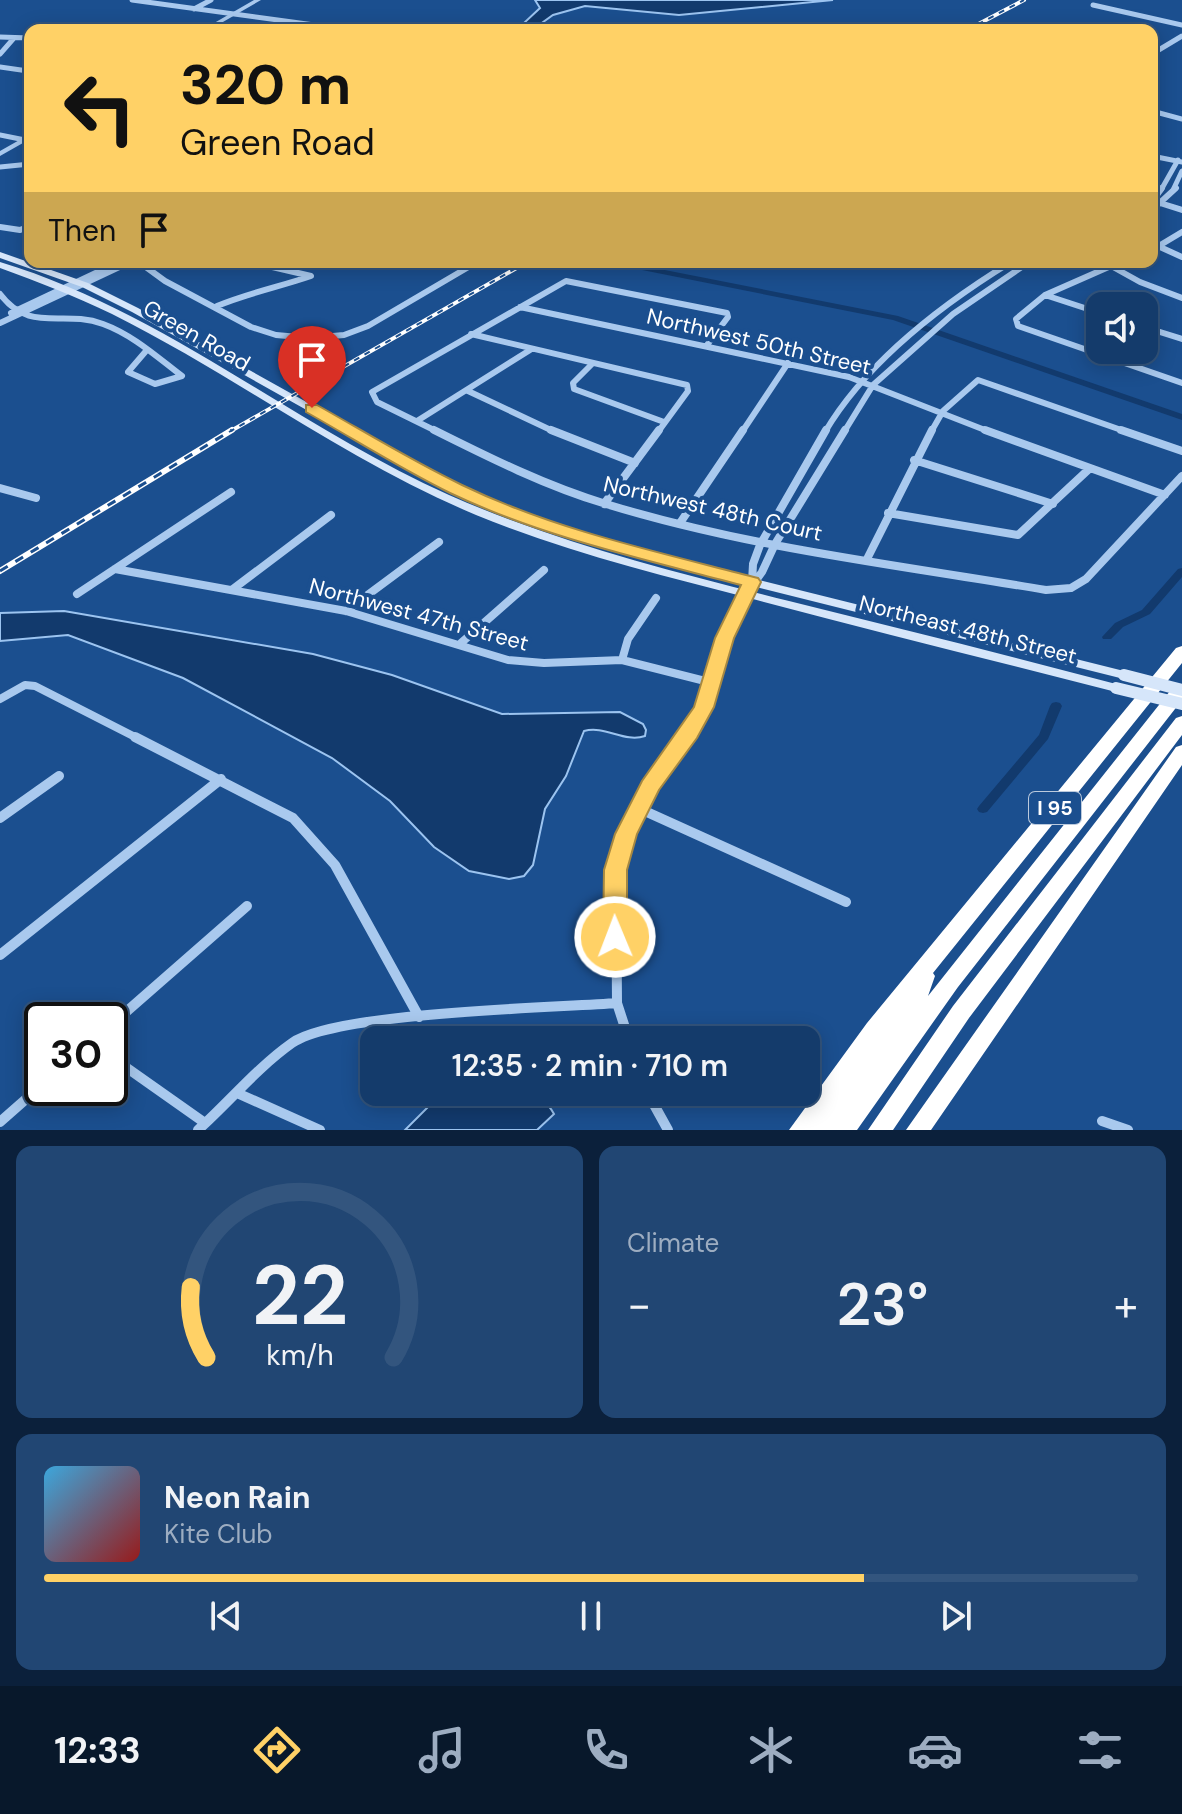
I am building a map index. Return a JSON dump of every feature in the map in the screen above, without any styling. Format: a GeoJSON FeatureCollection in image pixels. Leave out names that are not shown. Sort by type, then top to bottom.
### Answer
{"type":"FeatureCollection","features":[{"type":"Feature","properties":{"kind":"highway","name":"I 95"},"geometry":{"type":"LineString","coordinates":[[801,1130],[928,963],[1182,652]]}},
{"type":"Feature","properties":{"kind":"highway"},"geometry":{"type":"LineString","coordinates":[[844,1130],[972,953],[1182,688]]}},
{"type":"Feature","properties":{"kind":"highway"},"geometry":{"type":"LineString","coordinates":[[880,1130],[961,1012],[1182,722]]}},
{"type":"Feature","properties":{"kind":"highway"},"geometry":{"type":"LineString","coordinates":[[918,1130],[1182,751]]}},
{"type":"Feature","properties":{"kind":"highway"},"geometry":{"type":"LineString","coordinates":[[824,1130],[912,1009],[928,963]]}},
{"type":"Feature","properties":{"kind":"main road"},"geometry":{"type":"LineString","coordinates":[[0,255],[24,265]]}},
{"type":"Feature","properties":{"kind":"main road"},"geometry":{"type":"LineString","coordinates":[[0,265],[74,286]]}},
{"type":"Feature","properties":{"kind":"main road"},"geometry":{"type":"LineString","coordinates":[[31,268],[74,286]]}},
{"type":"Feature","properties":{"kind":"main road","name":"Green Road"},"geometry":{"type":"LineString","coordinates":[[74,286],[455,489],[522,517],[748,588]]}},
{"type":"Feature","properties":{"kind":"main road","name":"Northeast 48th Street"},"geometry":{"type":"LineString","coordinates":[[748,588],[1182,688]]}},
{"type":"Feature","properties":{"kind":"main road","name":"Northeast 48th Street"},"geometry":{"type":"LineString","coordinates":[[748,588],[1182,704]]}},
{"type":"Feature","properties":{"kind":"street"},"geometry":{"type":"LineString","coordinates":[[132,0],[300,24]]}},
{"type":"Feature","properties":{"kind":"street"},"geometry":{"type":"LineString","coordinates":[[194,9],[211,0]]}},
{"type":"Feature","properties":{"kind":"street"},"geometry":{"type":"LineString","coordinates":[[215,24],[258,0]]}},
{"type":"Feature","properties":{"kind":"street"},"geometry":{"type":"LineString","coordinates":[[228,24],[270,0]]}},
{"type":"Feature","properties":{"kind":"street"},"geometry":{"type":"LineString","coordinates":[[1093,5],[1182,25]]}},
{"type":"Feature","properties":{"kind":"street"},"geometry":{"type":"LineString","coordinates":[[1158,50],[1182,36]]}},
{"type":"Feature","properties":{"kind":"street"},"geometry":{"type":"LineString","coordinates":[[0,37],[24,38]]}},
{"type":"Feature","properties":{"kind":"street"},"geometry":{"type":"LineString","coordinates":[[0,54],[14,38]]}},
{"type":"Feature","properties":{"kind":"street"},"geometry":{"type":"LineString","coordinates":[[0,67],[24,70]]}},
{"type":"Feature","properties":{"kind":"street"},"geometry":{"type":"LineString","coordinates":[[1158,113],[1182,119]]}},
{"type":"Feature","properties":{"kind":"street"},"geometry":{"type":"LineString","coordinates":[[0,146],[24,133]]}},
{"type":"Feature","properties":{"kind":"street"},"geometry":{"type":"LineString","coordinates":[[0,135],[24,138]]}},
{"type":"Feature","properties":{"kind":"street"},"geometry":{"type":"LineString","coordinates":[[0,154],[24,140]]}},
{"type":"Feature","properties":{"kind":"street"},"geometry":{"type":"LineString","coordinates":[[1158,157],[1180,161],[1158,193]]}},
{"type":"Feature","properties":{"kind":"street"},"geometry":{"type":"LineString","coordinates":[[0,167],[24,165]]}},
{"type":"Feature","properties":{"kind":"street"},"geometry":{"type":"LineString","coordinates":[[1158,207],[1176,188],[1182,171]]}},
{"type":"Feature","properties":{"kind":"street"},"geometry":{"type":"LineString","coordinates":[[1158,203],[1182,210]]}},
{"type":"Feature","properties":{"kind":"street"},"geometry":{"type":"LineString","coordinates":[[0,227],[24,232]]}},
{"type":"Feature","properties":{"kind":"street"},"geometry":{"type":"LineString","coordinates":[[20,230],[24,228]]}},
{"type":"Feature","properties":{"kind":"street"},"geometry":{"type":"LineString","coordinates":[[1158,247],[1182,232]]}},
{"type":"Feature","properties":{"kind":"street"},"geometry":{"type":"LineString","coordinates":[[1158,249],[1182,257]]}},
{"type":"Feature","properties":{"kind":"street"},"geometry":{"type":"LineString","coordinates":[[9,316],[108,268]]}},
{"type":"Feature","properties":{"kind":"street"},"geometry":{"type":"LineString","coordinates":[[9,316],[116,268]]}},
{"type":"Feature","properties":{"kind":"street"},"geometry":{"type":"LineString","coordinates":[[145,268],[156,278],[217,306],[232,319],[270,334],[341,335],[351,333],[470,268]]}},
{"type":"Feature","properties":{"kind":"street"},"geometry":{"type":"LineString","coordinates":[[217,306],[268,287],[282,286],[311,276],[276,268]]}},
{"type":"Feature","properties":{"kind":"street"},"geometry":{"type":"LineString","coordinates":[[748,588],[749,568],[763,541],[835,418],[862,381],[1000,268]]}},
{"type":"Feature","properties":{"kind":"street"},"geometry":{"type":"LineString","coordinates":[[624,1026],[617,1003],[616,870],[638,808],[650,786],[690,733],[713,683],[725,638],[748,588],[762,572],[775,544],[873,385],[925,337],[1016,268]]}},
{"type":"Feature","properties":{"kind":"street"},"geometry":{"type":"LineString","coordinates":[[1099,268],[1045,295],[1016,319],[1018,326],[1182,383]]}},
{"type":"Feature","properties":{"kind":"street"},"geometry":{"type":"LineString","coordinates":[[1116,268],[1182,298]]}},
{"type":"Feature","properties":{"kind":"street"},"geometry":{"type":"LineString","coordinates":[[268,287],[289,271]]}},
{"type":"Feature","properties":{"kind":"street"},"geometry":{"type":"LineString","coordinates":[[471,334],[566,281],[727,313],[728,317],[707,345]]}},
{"type":"Feature","properties":{"kind":"street"},"geometry":{"type":"LineString","coordinates":[[0,294],[9,316]]}},
{"type":"Feature","properties":{"kind":"street"},"geometry":{"type":"LineString","coordinates":[[1045,295],[1086,308]]}},
{"type":"Feature","properties":{"kind":"street","name":"Northwest 50th Street"},"geometry":{"type":"LineString","coordinates":[[520,307],[707,345],[862,381],[1088,470],[1165,495]]}},
{"type":"Feature","properties":{"kind":"street"},"geometry":{"type":"LineString","coordinates":[[9,316],[94,320],[146,351],[182,376],[161,387],[148,385],[128,372],[146,351]]}},
{"type":"Feature","properties":{"kind":"street"},"geometry":{"type":"LineString","coordinates":[[1158,331],[1182,339]]}},
{"type":"Feature","properties":{"kind":"street"},"geometry":{"type":"LineString","coordinates":[[471,334],[687,385],[688,391],[604,504]]}},
{"type":"Feature","properties":{"kind":"street","name":"Northwest 48th Court"},"geometry":{"type":"LineString","coordinates":[[471,334],[372,392],[377,402],[478,454],[604,504],[680,523],[775,544],[1046,590],[1071,588],[1086,579],[1165,495]]}},
{"type":"Feature","properties":{"kind":"street"},"geometry":{"type":"LineString","coordinates":[[417,421],[530,350]]}},
{"type":"Feature","properties":{"kind":"street"},"geometry":{"type":"LineString","coordinates":[[680,523],[788,363]]}},
{"type":"Feature","properties":{"kind":"street"},"geometry":{"type":"LineString","coordinates":[[592,364],[573,383],[574,389],[664,422]]}},
{"type":"Feature","properties":{"kind":"street"},"geometry":{"type":"LineString","coordinates":[[867,559],[914,460],[943,411],[978,380],[1182,451]]}},
{"type":"Feature","properties":{"kind":"street"},"geometry":{"type":"LineString","coordinates":[[468,391],[575,441],[635,463]]}},
{"type":"Feature","properties":{"kind":"street"},"geometry":{"type":"LineString","coordinates":[[914,460],[967,474],[1053,504]]}},
{"type":"Feature","properties":{"kind":"street"},"geometry":{"type":"LineString","coordinates":[[888,513],[1018,535],[1088,470]]}},
{"type":"Feature","properties":{"kind":"street"},"geometry":{"type":"LineString","coordinates":[[1165,495],[1182,476]]}},
{"type":"Feature","properties":{"kind":"street"},"geometry":{"type":"LineString","coordinates":[[0,488],[36,498]]}},
{"type":"Feature","properties":{"kind":"street"},"geometry":{"type":"LineString","coordinates":[[77,594],[231,492]]}},
{"type":"Feature","properties":{"kind":"street"},"geometry":{"type":"LineString","coordinates":[[233,589],[331,515]]}},
{"type":"Feature","properties":{"kind":"street"},"geometry":{"type":"LineString","coordinates":[[346,611],[439,542]]}},
{"type":"Feature","properties":{"kind":"street","name":"Northwest 47th Street"},"geometry":{"type":"LineString","coordinates":[[115,569],[186,585],[233,589],[346,611],[461,643],[508,660],[544,663],[622,660],[713,683]]}},
{"type":"Feature","properties":{"kind":"street"},"geometry":{"type":"LineString","coordinates":[[461,643],[544,570]]}},
{"type":"Feature","properties":{"kind":"street"},"geometry":{"type":"LineString","coordinates":[[622,660],[628,639],[656,598]]}},
{"type":"Feature","properties":{"kind":"street"},"geometry":{"type":"LineString","coordinates":[[0,699],[25,685],[35,686],[293,818],[318,842],[335,865],[419,1017]]}},
{"type":"Feature","properties":{"kind":"street"},"geometry":{"type":"LineString","coordinates":[[0,818],[59,776]]}},
{"type":"Feature","properties":{"kind":"street"},"geometry":{"type":"LineString","coordinates":[[0,955],[221,779]]}},
{"type":"Feature","properties":{"kind":"street"},"geometry":{"type":"LineString","coordinates":[[638,808],[846,902]]}},
{"type":"Feature","properties":{"kind":"street"},"geometry":{"type":"LineString","coordinates":[[128,1010],[247,906]]}},
{"type":"Feature","properties":{"kind":"street"},"geometry":{"type":"LineString","coordinates":[[128,1070],[202,1127],[293,1042],[321,1029],[419,1017],[617,1003]]}},
{"type":"Feature","properties":{"kind":"street"},"geometry":{"type":"LineString","coordinates":[[237,1093],[320,1130]]}},
{"type":"Feature","properties":{"kind":"street"},"geometry":{"type":"LineString","coordinates":[[0,1122],[24,1101]]}},
{"type":"Feature","properties":{"kind":"street"},"geometry":{"type":"LineString","coordinates":[[655,1106],[668,1130]]}},
{"type":"Feature","properties":{"kind":"street"},"geometry":{"type":"LineString","coordinates":[[1102,1121],[1128,1130]]}},
{"type":"Feature","properties":{"kind":"water"},"geometry":{"type":"Polygon","coordinates":[[[535,0],[833,0],[679,15],[585,6],[553,15],[540,24],[523,24],[540,8],[535,0]]]}},
{"type":"Feature","properties":{"kind":"water"},"geometry":{"type":"Polygon","coordinates":[[[64,611],[313,654],[392,675],[502,714],[620,712],[643,724],[645,736],[637,738],[599,730],[584,731],[566,776],[545,809],[533,865],[524,876],[509,879],[469,871],[434,847],[390,801],[332,758],[183,678],[68,635],[0,641],[0,613],[64,611]]]}},
{"type":"Feature","properties":{"kind":"water"},"geometry":{"type":"Polygon","coordinates":[[[429,1106],[548,1106],[554,1114],[537,1130],[405,1130],[429,1106]]]}},
{"type":"Feature","properties":{"kind":"waterway"},"geometry":{"type":"LineString","coordinates":[[642,268],[895,318],[1182,417]]}},
{"type":"Feature","properties":{"kind":"waterway"},"geometry":{"type":"LineString","coordinates":[[1107,637],[1119,625],[1146,612],[1182,571]]}},
{"type":"Feature","properties":{"kind":"waterway"},"geometry":{"type":"LineString","coordinates":[[983,809],[1044,736],[1056,706]]}},
{"type":"Feature","properties":{"kind":"railway"},"geometry":{"type":"LineString","coordinates":[[978,24],[1024,0]]}},
{"type":"Feature","properties":{"kind":"railway"},"geometry":{"type":"LineString","coordinates":[[229,432],[516,268]]}},
{"type":"Feature","properties":{"kind":"railway"},"geometry":{"type":"LineString","coordinates":[[0,571],[232,430]]}},
{"type":"Feature","properties":{"kind":"route"},"geometry":{"type":"LineString","coordinates":[[312,408],[455,489],[522,517],[591,539],[752,582],[725,638],[704,707],[690,733],[650,786],[626,834],[616,870],[615,937]]}}]}
